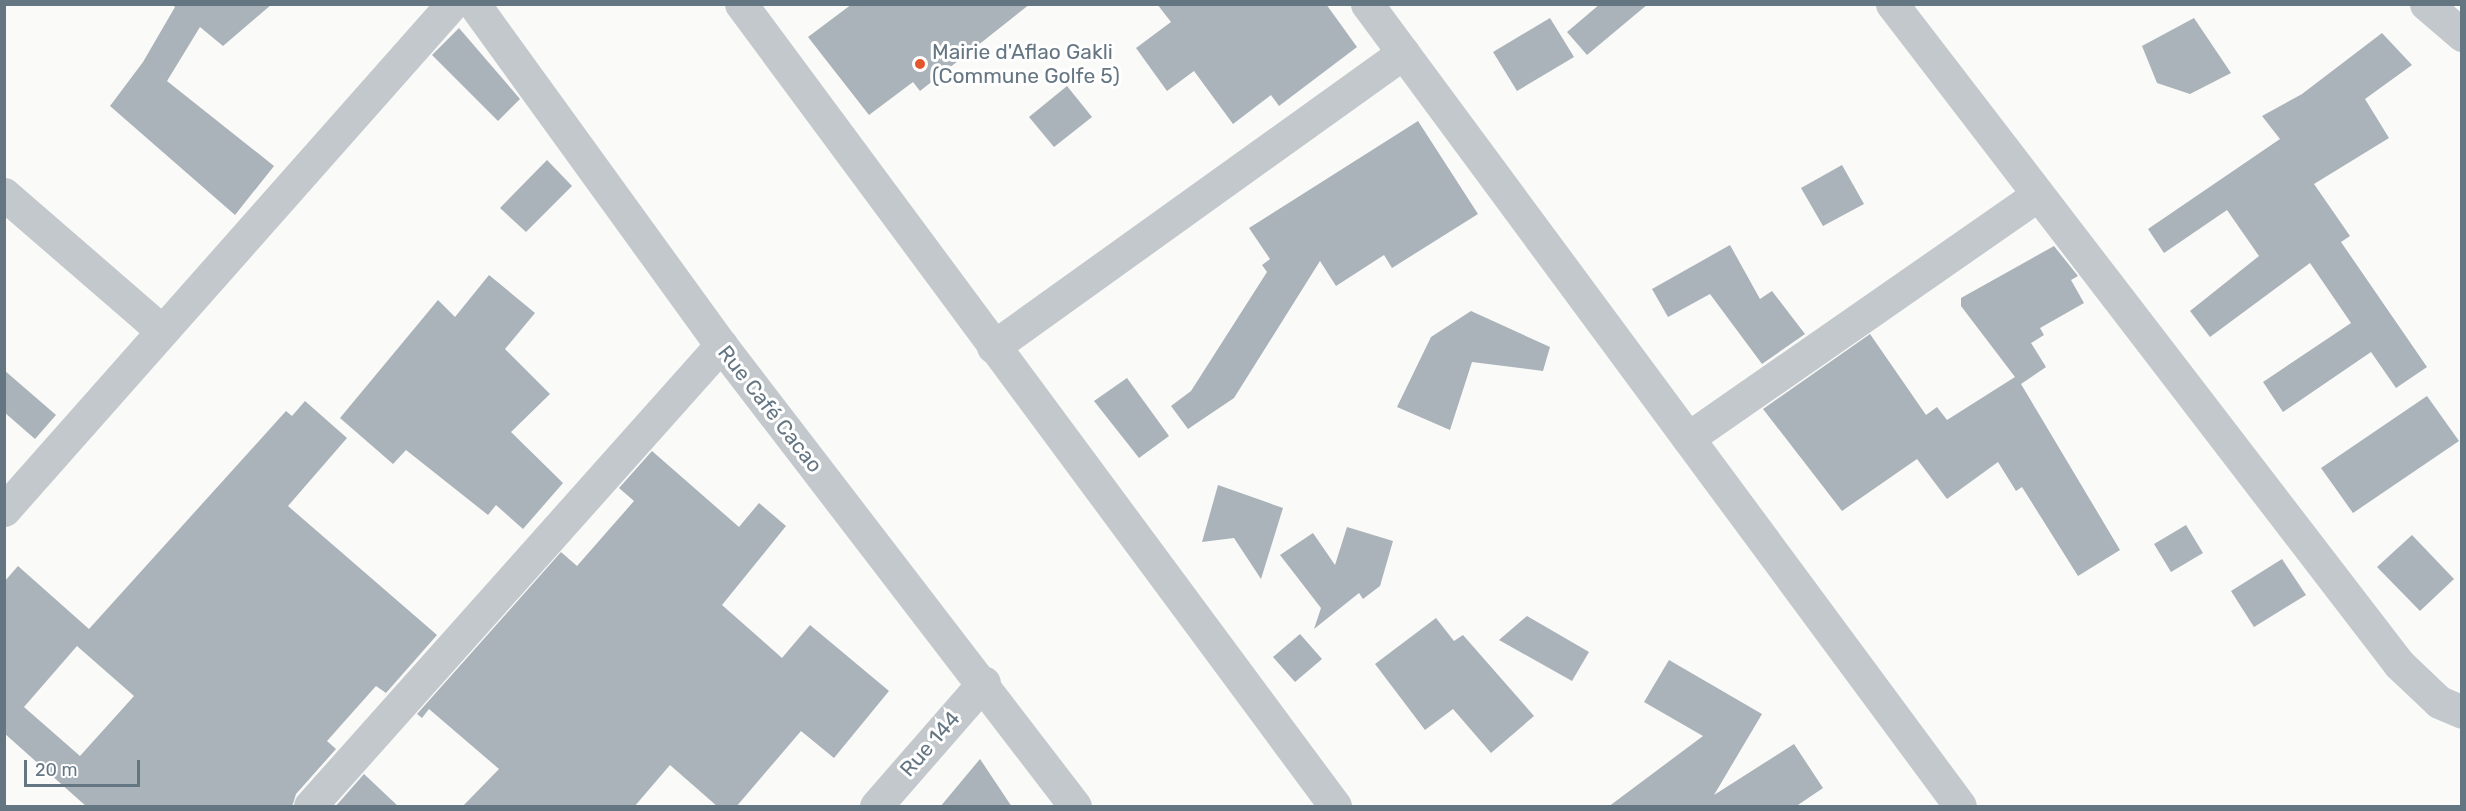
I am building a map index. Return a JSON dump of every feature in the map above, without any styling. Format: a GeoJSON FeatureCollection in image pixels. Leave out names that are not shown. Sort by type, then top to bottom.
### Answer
{"type":"FeatureCollection","features":[{"type":"Feature","properties":{"kind":"street"},"geometry":{"type":"LineString","coordinates":[[4,510],[160,329],[452,4]]}},
{"type":"Feature","properties":{"kind":"street","name":"Rue Café Cacao"},"geometry":{"type":"LineString","coordinates":[[474,4],[721,345],[984,682],[1075,807]]}},
{"type":"Feature","properties":{"kind":"street"},"geometry":{"type":"LineString","coordinates":[[741,4],[1335,807]]}},
{"type":"Feature","properties":{"kind":"street"},"geometry":{"type":"LineString","coordinates":[[1367,4],[1960,807]]}},
{"type":"Feature","properties":{"kind":"street"},"geometry":{"type":"LineString","coordinates":[[1892,4],[2035,197],[2399,664],[2439,702],[2462,712]]}},
{"type":"Feature","properties":{"kind":"street"},"geometry":{"type":"LineString","coordinates":[[2426,4],[2462,35]]}},
{"type":"Feature","properties":{"kind":"street"},"geometry":{"type":"LineString","coordinates":[[993,347],[1403,53]]}},
{"type":"Feature","properties":{"kind":"street"},"geometry":{"type":"LineString","coordinates":[[4,194],[160,329]]}},
{"type":"Feature","properties":{"kind":"street"},"geometry":{"type":"LineString","coordinates":[[1688,438],[2035,197]]}},
{"type":"Feature","properties":{"kind":"street"},"geometry":{"type":"LineString","coordinates":[[310,807],[721,345]]}},
{"type":"Feature","properties":{"kind":"street","name":"Rue 144"},"geometry":{"type":"LineString","coordinates":[[876,807],[984,682]]}},
{"type":"Feature","properties":{"kind":"building"},"geometry":{"type":"Polygon","coordinates":[[[172,4],[272,4],[223,46],[200,27],[167,81],[274,166],[235,215],[110,106],[143,62],[175,7],[172,4]]]}},
{"type":"Feature","properties":{"kind":"building"},"geometry":{"type":"Polygon","coordinates":[[[852,4],[1030,4],[920,91],[913,82],[869,115],[808,37],[852,4]]]}},
{"type":"Feature","properties":{"kind":"building"},"geometry":{"type":"Polygon","coordinates":[[[1157,4],[1326,4],[1357,47],[1279,106],[1271,95],[1233,124],[1194,71],[1167,91],[1136,48],[1171,22],[1157,4]]]}},
{"type":"Feature","properties":{"kind":"building"},"geometry":{"type":"Polygon","coordinates":[[[1600,4],[1648,4],[1587,55],[1567,32],[1600,4]]]}},
{"type":"Feature","properties":{"kind":"building"},"geometry":{"type":"Polygon","coordinates":[[[1550,18],[1574,57],[1517,91],[1493,52],[1550,18]]]}},
{"type":"Feature","properties":{"kind":"building"},"geometry":{"type":"Polygon","coordinates":[[[2194,18],[2231,73],[2190,94],[2157,83],[2142,46],[2194,18]]]}},
{"type":"Feature","properties":{"kind":"building"},"geometry":{"type":"Polygon","coordinates":[[[459,28],[520,99],[498,121],[432,55],[459,28]]]}},
{"type":"Feature","properties":{"kind":"building"},"geometry":{"type":"Polygon","coordinates":[[[2382,33],[2412,65],[2365,99],[2389,138],[2314,184],[2350,236],[2341,242],[2427,367],[2396,388],[2371,352],[2283,412],[2263,382],[2351,323],[2310,263],[2210,337],[2190,311],[2259,256],[2227,210],[2164,253],[2148,229],[2280,139],[2262,116],[2302,94],[2382,33]]]}},
{"type":"Feature","properties":{"kind":"building"},"geometry":{"type":"Polygon","coordinates":[[[1067,86],[1092,117],[1054,147],[1029,117],[1067,86]]]}},
{"type":"Feature","properties":{"kind":"building"},"geometry":{"type":"Polygon","coordinates":[[[1418,121],[1478,214],[1392,268],[1384,255],[1336,286],[1320,261],[1234,398],[1188,429],[1171,406],[1191,391],[1267,272],[1262,265],[1270,259],[1249,228],[1418,121]]]}},
{"type":"Feature","properties":{"kind":"building"},"geometry":{"type":"Polygon","coordinates":[[[547,160],[572,186],[526,232],[500,208],[547,160]]]}},
{"type":"Feature","properties":{"kind":"building"},"geometry":{"type":"Polygon","coordinates":[[[1842,165],[1864,204],[1823,226],[1801,188],[1842,165]]]}},
{"type":"Feature","properties":{"kind":"building"},"geometry":{"type":"Polygon","coordinates":[[[1730,245],[1760,299],[1772,291],[1805,334],[1762,364],[1710,294],[1668,317],[1652,289],[1730,245]]]}},
{"type":"Feature","properties":{"kind":"building"},"geometry":{"type":"Polygon","coordinates":[[[2054,246],[2078,276],[2071,280],[2084,303],[2040,328],[2044,335],[2031,343],[2046,367],[2021,384],[2120,550],[2078,576],[2022,487],[2016,491],[1998,462],[1947,499],[1917,459],[1842,511],[1763,409],[1870,334],[1926,415],[1937,407],[1947,420],[2015,377],[1961,306],[1961,298],[2054,246]]]}},
{"type":"Feature","properties":{"kind":"building"},"geometry":{"type":"Polygon","coordinates":[[[489,275],[535,313],[505,349],[550,394],[511,432],[563,483],[523,529],[496,505],[488,515],[406,450],[393,464],[340,418],[438,300],[455,317],[489,275]]]}},
{"type":"Feature","properties":{"kind":"building"},"geometry":{"type":"Polygon","coordinates":[[[1471,311],[1550,347],[1543,371],[1472,362],[1450,430],[1397,407],[1431,337],[1471,311]]]}},
{"type":"Feature","properties":{"kind":"building"},"geometry":{"type":"Polygon","coordinates":[[[4,370],[56,415],[35,439],[4,412],[4,370]]]}},
{"type":"Feature","properties":{"kind":"building"},"geometry":{"type":"Polygon","coordinates":[[[1127,378],[1169,436],[1139,458],[1094,401],[1127,378]]]}},
{"type":"Feature","properties":{"kind":"building"},"geometry":{"type":"Polygon","coordinates":[[[2427,396],[2459,441],[2353,513],[2321,468],[2427,396]]]}},
{"type":"Feature","properties":{"kind":"building"},"geometry":{"type":"Polygon","coordinates":[[[305,401],[347,438],[288,506],[437,635],[386,693],[376,686],[327,741],[336,749],[296,794],[292,807],[87,807],[4,733],[4,582],[18,566],[89,629],[286,411],[292,416],[305,401]],[[77,646],[24,707],[80,756],[134,696],[77,646]]]}},
{"type":"Feature","properties":{"kind":"building"},"geometry":{"type":"Polygon","coordinates":[[[652,451],[739,527],[759,503],[786,526],[722,605],[782,658],[810,625],[889,691],[834,758],[801,731],[736,807],[718,807],[670,765],[634,807],[462,807],[499,769],[429,709],[422,718],[417,714],[561,552],[577,566],[634,501],[619,488],[652,451]]]}},
{"type":"Feature","properties":{"kind":"building"},"geometry":{"type":"Polygon","coordinates":[[[1218,485],[1283,508],[1261,579],[1234,538],[1202,542],[1218,485]]]}},
{"type":"Feature","properties":{"kind":"building"},"geometry":{"type":"Polygon","coordinates":[[[2186,525],[2203,553],[2171,572],[2154,544],[2186,525]]]}},
{"type":"Feature","properties":{"kind":"building"},"geometry":{"type":"Polygon","coordinates":[[[1347,527],[1393,541],[1380,586],[1363,599],[1359,593],[1314,629],[1321,608],[1280,555],[1313,533],[1335,565],[1347,527]]]}},
{"type":"Feature","properties":{"kind":"building"},"geometry":{"type":"Polygon","coordinates":[[[2412,535],[2454,579],[2420,611],[2377,567],[2412,535]]]}},
{"type":"Feature","properties":{"kind":"building"},"geometry":{"type":"Polygon","coordinates":[[[2282,559],[2306,595],[2254,627],[2231,591],[2282,559]]]}},
{"type":"Feature","properties":{"kind":"building"},"geometry":{"type":"Polygon","coordinates":[[[1527,616],[1589,652],[1572,681],[1499,640],[1527,616]]]}},
{"type":"Feature","properties":{"kind":"building"},"geometry":{"type":"Polygon","coordinates":[[[1436,618],[1454,641],[1463,635],[1534,716],[1491,753],[1453,709],[1425,730],[1375,664],[1436,618]]]}},
{"type":"Feature","properties":{"kind":"building"},"geometry":{"type":"Polygon","coordinates":[[[1300,634],[1322,659],[1295,682],[1273,657],[1300,634]]]}},
{"type":"Feature","properties":{"kind":"building"},"geometry":{"type":"Polygon","coordinates":[[[1669,660],[1762,714],[1714,795],[1794,744],[1823,788],[1795,807],[1608,807],[1703,736],[1644,702],[1669,660]]]}},
{"type":"Feature","properties":{"kind":"building"},"geometry":{"type":"Polygon","coordinates":[[[980,759],[1012,807],[940,807],[980,759]]]}},
{"type":"Feature","properties":{"kind":"building"},"geometry":{"type":"Polygon","coordinates":[[[364,774],[399,807],[335,807],[364,774]]]}},
{"type":"Feature","properties":{"kind":"place","name":"Mairie d'Aflao Gakli (Commune Golfe 5)"},"geometry":{"type":"Point","coordinates":[920,64]}}]}
